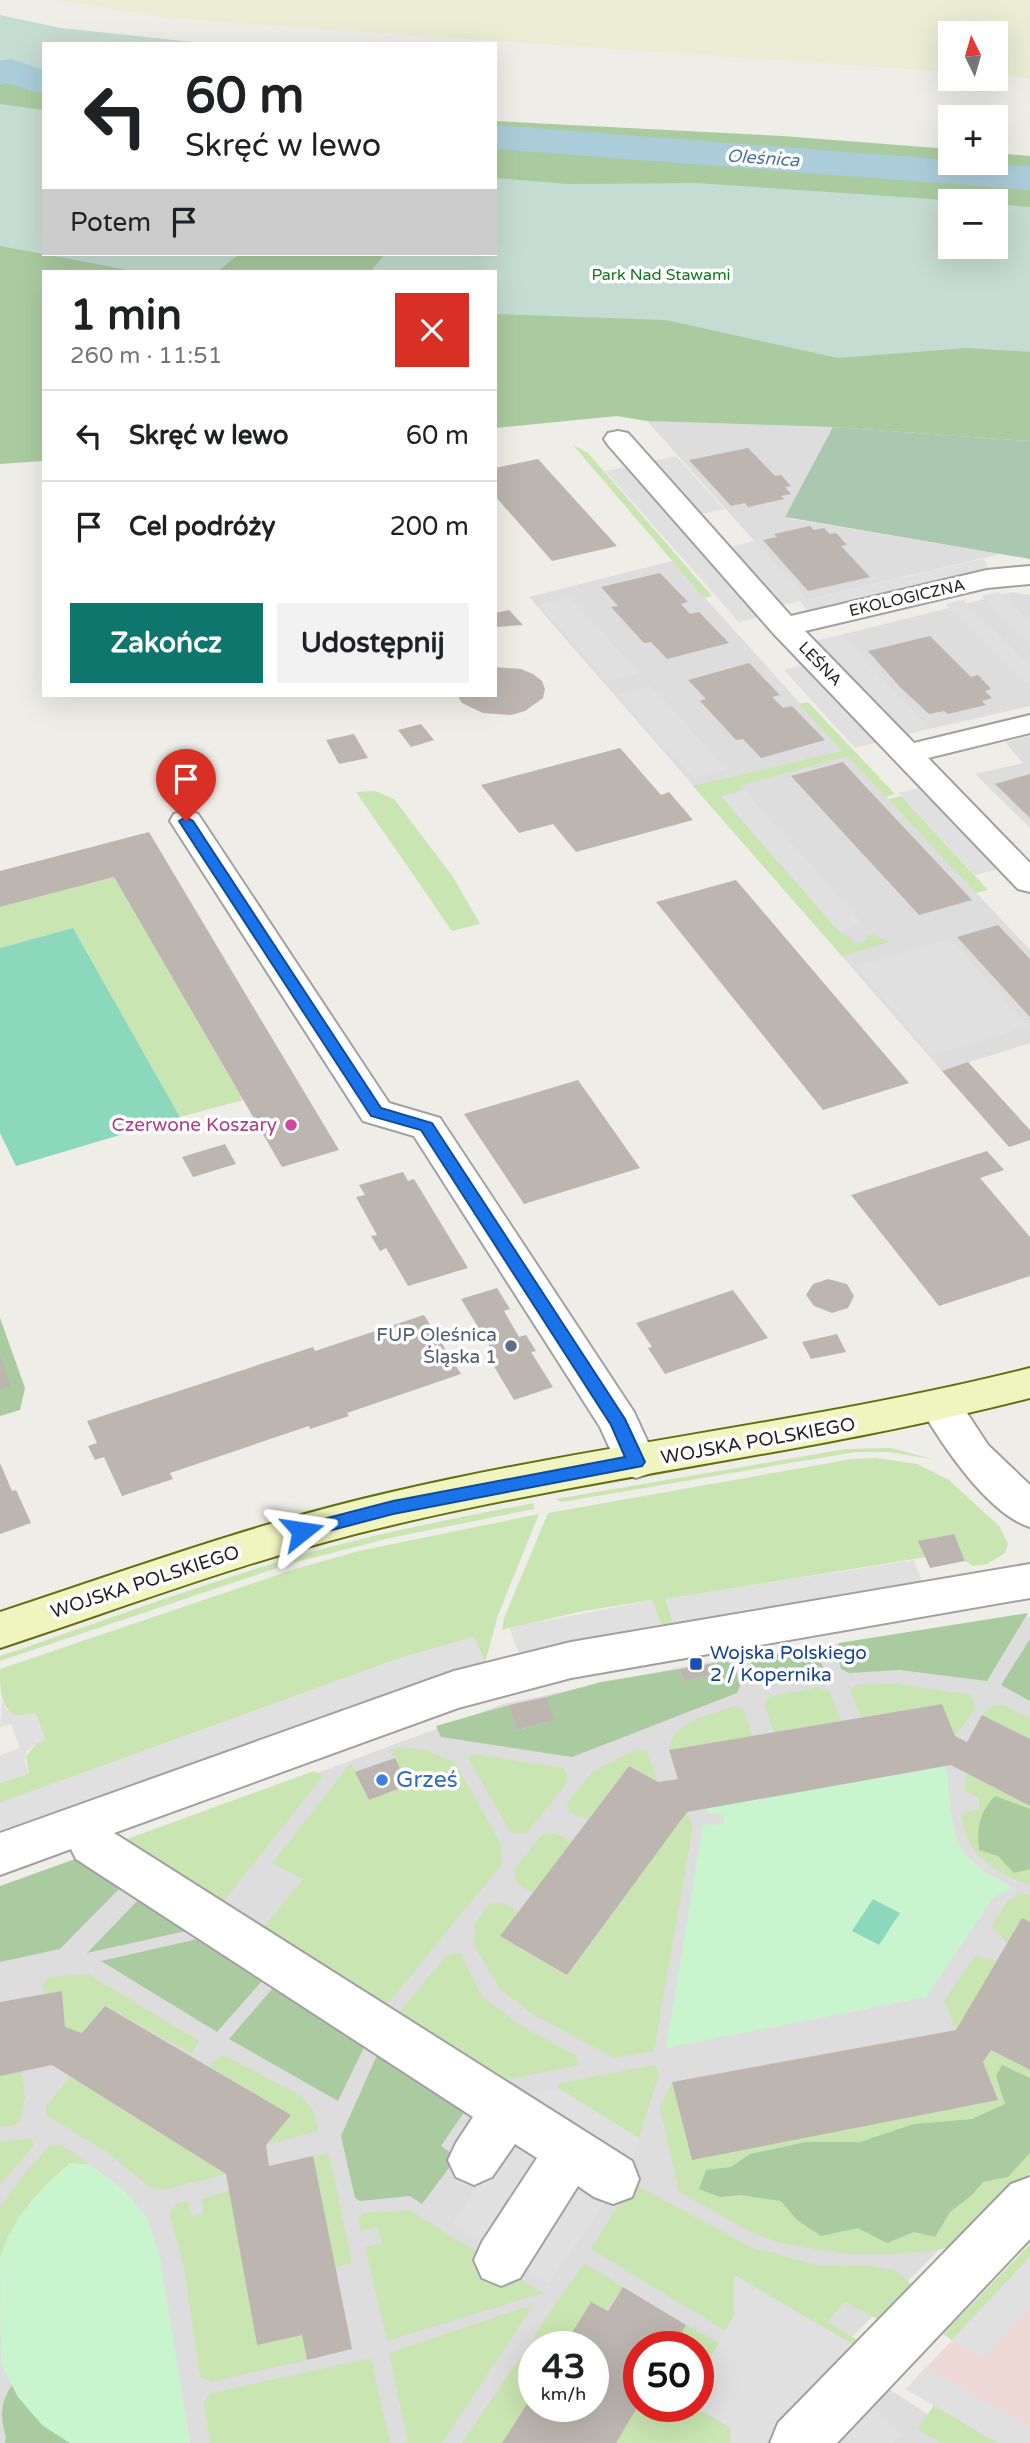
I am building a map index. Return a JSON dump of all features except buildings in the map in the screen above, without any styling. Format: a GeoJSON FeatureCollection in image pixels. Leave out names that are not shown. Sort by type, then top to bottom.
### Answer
{"type":"FeatureCollection","features":[{"type":"Feature","properties":{"kind":"main road","name":"WOJSKA POLSKIEGO"},"geometry":{"type":"LineString","coordinates":[[0,1630],[322,1525],[451,1496],[941,1407],[1030,1383]]}},
{"type":"Feature","properties":{"kind":"street","name":"LEŚNA"},"geometry":{"type":"LineString","coordinates":[[618,439],[784,627],[1030,882]]}},
{"type":"Feature","properties":{"kind":"street","name":"EKOLOGICZNA"},"geometry":{"type":"LineString","coordinates":[[784,627],[987,579],[1030,575]]}},
{"type":"Feature","properties":{"kind":"street"},"geometry":{"type":"LineString","coordinates":[[907,754],[1030,724]]}},
{"type":"Feature","properties":{"kind":"street"},"geometry":{"type":"LineString","coordinates":[[186,821],[376,1112],[427,1127],[619,1423],[636,1462]]}},
{"type":"Feature","properties":{"kind":"street"},"geometry":{"type":"LineString","coordinates":[[941,1407],[973,1456],[1030,1511]]}},
{"type":"Feature","properties":{"kind":"street"},"geometry":{"type":"LineString","coordinates":[[0,1854],[454,1690],[505,1675],[632,1649],[1030,1581]]}},
{"type":"Feature","properties":{"kind":"street"},"geometry":{"type":"LineString","coordinates":[[83,1823],[93,1845],[613,2179]]}},
{"type":"Feature","properties":{"kind":"street"},"geometry":{"type":"LineString","coordinates":[[474,2160],[507,2111]]}},
{"type":"Feature","properties":{"kind":"street"},"geometry":{"type":"LineString","coordinates":[[500,2260],[571,2151]]}},
{"type":"Feature","properties":{"kind":"street"},"geometry":{"type":"LineString","coordinates":[[798,2443],[1030,2202]]}},
{"type":"Feature","properties":{"kind":"shaded area"},"geometry":{"type":"Polygon","coordinates":[[[647,421],[833,427],[786,518],[1000,554],[807,600],[647,421]]]}},
{"type":"Feature","properties":{"kind":"shaded area"},"geometry":{"type":"Polygon","coordinates":[[[676,456],[724,509],[687,517],[716,550],[755,541],[808,600],[984,559],[989,569],[808,611],[800,601],[769,608],[773,614],[739,622],[605,471],[676,456]]]}},
{"type":"Feature","properties":{"kind":"shaded area"},"geometry":{"type":"Polygon","coordinates":[[[672,561],[843,751],[1030,950],[1030,1043],[942,1071],[529,597],[672,561]]]}},
{"type":"Feature","properties":{"kind":"shaded area"},"geometry":{"type":"Polygon","coordinates":[[[999,592],[1030,621],[1030,643],[981,596],[999,592]]]}},
{"type":"Feature","properties":{"kind":"shaded area"},"geometry":{"type":"Polygon","coordinates":[[[1013,592],[1030,595],[1030,706],[929,729],[841,635],[1013,592]]]}},
{"type":"Feature","properties":{"kind":"shaded area"},"geometry":{"type":"Polygon","coordinates":[[[570,597],[639,673],[607,681],[539,605],[570,597]]]}},
{"type":"Feature","properties":{"kind":"shaded area"},"geometry":{"type":"Polygon","coordinates":[[[963,600],[1030,666],[1030,682],[1025,683],[945,604],[963,600]]]}},
{"type":"Feature","properties":{"kind":"shaded area"},"geometry":{"type":"Polygon","coordinates":[[[841,635],[929,729],[855,748],[784,670],[817,661],[801,644],[841,635]]]}},
{"type":"Feature","properties":{"kind":"shaded area"},"geometry":{"type":"Polygon","coordinates":[[[651,686],[726,769],[693,778],[618,695],[651,686]]]}},
{"type":"Feature","properties":{"kind":"shaded area"},"geometry":{"type":"Polygon","coordinates":[[[1030,736],[1030,828],[975,774],[1023,763],[1005,742],[1030,736]]]}},
{"type":"Feature","properties":{"kind":"shaded area"},"geometry":{"type":"Polygon","coordinates":[[[923,787],[1001,868],[975,875],[898,793],[923,787]]]}},
{"type":"Feature","properties":{"kind":"shaded area"},"geometry":{"type":"Polygon","coordinates":[[[744,790],[863,924],[839,931],[721,796],[744,790]]]}},
{"type":"Feature","properties":{"kind":"shaded area"},"geometry":{"type":"Polygon","coordinates":[[[950,939],[1028,1026],[932,1055],[857,966],[950,939]]]}},
{"type":"Feature","properties":{"kind":"shaded area"},"geometry":{"type":"Polygon","coordinates":[[[914,1560],[923,1584],[673,1623],[665,1599],[914,1560]]]}},
{"type":"Feature","properties":{"kind":"shaded area"},"geometry":{"type":"Polygon","coordinates":[[[652,1600],[661,1625],[519,1653],[509,1628],[652,1600]]]}},
{"type":"Feature","properties":{"kind":"shaded area"},"geometry":{"type":"Polygon","coordinates":[[[1030,1617],[1030,2159],[835,2354],[972,2443],[0,2443],[0,1891],[503,1704],[696,1664],[1030,1617]]]}},
{"type":"Feature","properties":{"kind":"shaded area"},"geometry":{"type":"Polygon","coordinates":[[[474,1637],[485,1663],[411,1684],[0,1834],[0,1803],[400,1658],[474,1637]]]}},
{"type":"Feature","properties":{"kind":"shaded area"},"geometry":{"type":"Polygon","coordinates":[[[2,1699],[6,1709],[15,1716],[36,1713],[46,1740],[27,1751],[25,1762],[29,1773],[0,1783],[0,1755],[20,1748],[11,1724],[0,1727],[2,1699]]]}},
{"type":"Feature","properties":{"kind":"shaded area"},"geometry":{"type":"Polygon","coordinates":[[[558,2088],[639,2138],[630,2166],[512,2097],[558,2088]]]}},
{"type":"Feature","properties":{"kind":"shaded area"},"geometry":{"type":"Polygon","coordinates":[[[514,2135],[610,2195],[549,2283],[452,2224],[514,2135]]]}},
{"type":"Feature","properties":{"kind":"shaded area"},"geometry":{"type":"Polygon","coordinates":[[[1030,2257],[1030,2443],[998,2443],[906,2389],[1030,2257]]]}},
{"type":"Feature","properties":{"kind":"shaded area"},"geometry":{"type":"Polygon","coordinates":[[[1030,2257],[1030,2308],[983,2359],[952,2340],[1030,2257]]]}},
{"type":"Feature","properties":{"kind":"shaded area"},"geometry":{"type":"Polygon","coordinates":[[[734,2275],[857,2347],[766,2443],[730,2443],[731,2428],[714,2418],[714,2352],[734,2315],[734,2275]]]}},
{"type":"Feature","properties":{"kind":"shaded area"},"geometry":{"type":"Polygon","coordinates":[[[926,2367],[1030,2427],[1030,2443],[998,2443],[906,2389],[926,2367]]]}},
{"type":"Feature","properties":{"kind":"shaded area"},"geometry":{"type":"Polygon","coordinates":[[[872,2406],[902,2435],[893,2443],[837,2443],[872,2406]]]}},
{"type":"Feature","properties":{"kind":"green space"},"geometry":{"type":"Polygon","coordinates":[[[57,0],[1030,0],[1030,78],[1008,77],[1008,21],[938,21],[938,71],[177,19],[57,0]]]}},
{"type":"Feature","properties":{"kind":"green space"},"geometry":{"type":"Polygon","coordinates":[[[0,15],[61,28],[193,42],[42,42],[42,74],[0,64],[0,15]]]}},
{"type":"Feature","properties":{"kind":"green space","name":"Park Nad Stawami"},"geometry":{"type":"Polygon","coordinates":[[[0,64],[42,74],[42,256],[497,256],[497,121],[782,136],[938,148],[938,175],[1008,175],[1008,154],[1030,156],[1030,441],[833,427],[647,421],[617,416],[497,428],[497,270],[42,270],[42,461],[0,464],[0,64]]]}},
{"type":"Feature","properties":{"kind":"green space"},"geometry":{"type":"Polygon","coordinates":[[[0,104],[42,110],[42,254],[0,246],[0,104]]]}},
{"type":"Feature","properties":{"kind":"green space"},"geometry":{"type":"Polygon","coordinates":[[[497,178],[569,184],[697,183],[938,199],[938,259],[1008,259],[1008,205],[1030,207],[1030,352],[967,348],[838,358],[666,320],[497,314],[497,270],[372,270],[383,256],[497,256],[497,178]]]}},
{"type":"Feature","properties":{"kind":"green space"},"geometry":{"type":"Polygon","coordinates":[[[54,256],[237,256],[219,270],[129,270],[54,256]]]}},
{"type":"Feature","properties":{"kind":"green space"},"geometry":{"type":"Polygon","coordinates":[[[833,427],[1030,441],[1030,559],[785,517],[833,427]]]}},
{"type":"Feature","properties":{"kind":"green space"},"geometry":{"type":"Polygon","coordinates":[[[573,445],[588,453],[712,596],[704,598],[573,445]]]}},
{"type":"Feature","properties":{"kind":"green space"},"geometry":{"type":"Polygon","coordinates":[[[808,702],[895,794],[886,797],[847,756],[740,786],[742,790],[721,797],[842,935],[848,936],[855,944],[869,940],[866,936],[871,934],[889,942],[842,956],[693,786],[842,751],[799,704],[808,702]]]}},
{"type":"Feature","properties":{"kind":"green space"},"geometry":{"type":"Polygon","coordinates":[[[375,791],[394,799],[453,877],[480,924],[452,931],[356,792],[375,791]]]}},
{"type":"Feature","properties":{"kind":"green space"},"geometry":{"type":"Polygon","coordinates":[[[901,796],[988,890],[976,893],[888,799],[901,796]]]}},
{"type":"Feature","properties":{"kind":"green space"},"geometry":{"type":"Polygon","coordinates":[[[114,877],[243,1100],[180,1117],[73,928],[0,948],[0,907],[114,877]]]}},
{"type":"Feature","properties":{"kind":"green space"},"geometry":{"type":"Polygon","coordinates":[[[73,928],[180,1117],[16,1166],[0,1133],[0,948],[73,928]]]}},
{"type":"Feature","properties":{"kind":"green space"},"geometry":{"type":"Polygon","coordinates":[[[0,1318],[25,1388],[20,1410],[0,1416],[0,1318]]]}},
{"type":"Feature","properties":{"kind":"green space"},"geometry":{"type":"Polygon","coordinates":[[[891,1448],[932,1459],[889,1452],[855,1452],[562,1502],[556,1499],[846,1449],[891,1448]]]}},
{"type":"Feature","properties":{"kind":"green space"},"geometry":{"type":"Polygon","coordinates":[[[876,1458],[917,1464],[949,1480],[1000,1527],[1008,1544],[1005,1553],[987,1564],[973,1566],[965,1561],[953,1534],[919,1541],[926,1557],[666,1599],[673,1623],[661,1625],[652,1600],[583,1611],[502,1630],[504,1618],[548,1513],[852,1459],[876,1458]]]}},
{"type":"Feature","properties":{"kind":"green space"},"geometry":{"type":"Polygon","coordinates":[[[534,1503],[534,1509],[390,1538],[292,1563],[0,1661],[0,1656],[288,1559],[381,1534],[534,1503]]]}},
{"type":"Feature","properties":{"kind":"green space"},"geometry":{"type":"Polygon","coordinates":[[[539,1514],[498,1615],[485,1663],[474,1637],[400,1658],[0,1803],[0,1783],[29,1773],[26,1756],[36,1744],[36,1714],[15,1716],[6,1707],[2,1696],[0,1669],[295,1569],[359,1551],[539,1514]]]}},
{"type":"Feature","properties":{"kind":"green space"},"geometry":{"type":"Polygon","coordinates":[[[1028,1613],[987,1681],[900,1670],[849,1673],[841,1669],[835,1649],[839,1643],[1028,1613]]]}},
{"type":"Feature","properties":{"kind":"green space"},"geometry":{"type":"Polygon","coordinates":[[[1030,1639],[1030,1701],[1001,1685],[1030,1639]]]}},
{"type":"Feature","properties":{"kind":"green space"},"geometry":{"type":"Polygon","coordinates":[[[810,1649],[817,1652],[825,1672],[821,1676],[764,1683],[756,1678],[751,1662],[755,1657],[810,1649]]]}},
{"type":"Feature","properties":{"kind":"green space"},"geometry":{"type":"Polygon","coordinates":[[[726,1661],[735,1666],[740,1686],[737,1693],[572,1757],[441,1737],[436,1726],[509,1705],[518,1730],[554,1720],[546,1697],[601,1682],[680,1669],[684,1680],[717,1675],[714,1663],[726,1661]]]}},
{"type":"Feature","properties":{"kind":"green space"},"geometry":{"type":"Polygon","coordinates":[[[892,1683],[971,1695],[975,1710],[955,1736],[942,1704],[861,1717],[850,1690],[856,1685],[892,1683]]]}},
{"type":"Feature","properties":{"kind":"green space"},"geometry":{"type":"Polygon","coordinates":[[[818,1687],[830,1692],[841,1721],[774,1733],[765,1705],[768,1697],[818,1687]]]}},
{"type":"Feature","properties":{"kind":"green space"},"geometry":{"type":"Polygon","coordinates":[[[994,1705],[1004,1705],[1030,1718],[1030,1739],[982,1715],[994,1705]]]}},
{"type":"Feature","properties":{"kind":"green space"},"geometry":{"type":"Polygon","coordinates":[[[735,1706],[744,1710],[752,1736],[669,1750],[671,1740],[677,1732],[694,1720],[735,1706]]]}},
{"type":"Feature","properties":{"kind":"green space"},"geometry":{"type":"Polygon","coordinates":[[[390,1749],[426,1750],[455,1762],[501,1845],[502,1864],[385,2007],[259,1933],[303,1879],[272,1863],[351,1763],[369,1800],[408,1785],[390,1749]]]}},
{"type":"Feature","properties":{"kind":"green space"},"geometry":{"type":"Polygon","coordinates":[[[637,1749],[647,1751],[658,1782],[629,1766],[587,1820],[570,1812],[566,1804],[594,1771],[637,1749]]]}},
{"type":"Feature","properties":{"kind":"green space"},"geometry":{"type":"Polygon","coordinates":[[[472,1754],[564,1768],[568,1781],[527,1833],[511,1833],[468,1758],[472,1754]]]}},
{"type":"Feature","properties":{"kind":"green space"},"geometry":{"type":"Polygon","coordinates":[[[945,1766],[954,1828],[963,1851],[980,1868],[1012,1888],[993,1898],[926,1997],[666,2048],[703,1825],[724,1824],[723,1814],[708,1813],[706,1808],[945,1766]]]}},
{"type":"Feature","properties":{"kind":"green space"},"geometry":{"type":"Polygon","coordinates":[[[314,1771],[323,1776],[218,1908],[129,1847],[127,1839],[314,1771]]]}},
{"type":"Feature","properties":{"kind":"green space"},"geometry":{"type":"Polygon","coordinates":[[[966,1773],[1030,1806],[1030,1884],[995,1869],[971,1846],[961,1814],[979,1809],[979,1798],[965,1791],[966,1773]]]}},
{"type":"Feature","properties":{"kind":"green space"},"geometry":{"type":"Polygon","coordinates":[[[995,1796],[1030,1809],[1030,1869],[1014,1873],[998,1856],[979,1850],[980,1821],[985,1808],[995,1796]]]}},
{"type":"Feature","properties":{"kind":"green space"},"geometry":{"type":"Polygon","coordinates":[[[687,1812],[693,1826],[654,2051],[614,2058],[534,2015],[500,1989],[474,1945],[475,1924],[490,1903],[503,1903],[518,1912],[500,1937],[567,1975],[687,1812]]]}},
{"type":"Feature","properties":{"kind":"green space"},"geometry":{"type":"Polygon","coordinates":[[[555,1833],[571,1841],[533,1893],[517,1883],[514,1871],[542,1834],[555,1833]]]}},
{"type":"Feature","properties":{"kind":"green space"},"geometry":{"type":"Polygon","coordinates":[[[89,1854],[127,1881],[60,1949],[0,1962],[0,1886],[89,1854]]]}},
{"type":"Feature","properties":{"kind":"green space"},"geometry":{"type":"Polygon","coordinates":[[[1021,1893],[1030,1894],[1030,1922],[1009,1944],[992,1926],[1007,1902],[1021,1893]]]}},
{"type":"Feature","properties":{"kind":"green space"},"geometry":{"type":"Polygon","coordinates":[[[144,1894],[199,1928],[87,1953],[144,1894]]]}},
{"type":"Feature","properties":{"kind":"green space"},"geometry":{"type":"Polygon","coordinates":[[[873,1899],[900,1913],[879,1945],[852,1931],[873,1899]]]}},
{"type":"Feature","properties":{"kind":"green space"},"geometry":{"type":"Polygon","coordinates":[[[211,1936],[269,1973],[217,2032],[101,1961],[211,1936]]]}},
{"type":"Feature","properties":{"kind":"green space"},"geometry":{"type":"Polygon","coordinates":[[[460,1953],[482,1996],[520,2025],[576,2056],[579,2065],[490,2083],[398,2014],[447,1955],[460,1953]]]}},
{"type":"Feature","properties":{"kind":"green space"},"geometry":{"type":"Polygon","coordinates":[[[975,1956],[998,1961],[956,2030],[944,2001],[975,1956]]]}},
{"type":"Feature","properties":{"kind":"green space"},"geometry":{"type":"Polygon","coordinates":[[[88,1974],[199,2041],[192,2054],[105,2006],[82,2033],[65,2027],[62,1991],[46,1994],[42,1985],[50,1977],[88,1974]]]}},
{"type":"Feature","properties":{"kind":"green space"},"geometry":{"type":"Polygon","coordinates":[[[279,1981],[368,2039],[338,2101],[229,2039],[279,1981]]]}},
{"type":"Feature","properties":{"kind":"green space"},"geometry":{"type":"Polygon","coordinates":[[[381,2046],[469,2105],[441,2146],[457,2157],[422,2204],[410,2196],[360,2201],[355,2198],[341,2136],[381,2046]]]}},
{"type":"Feature","properties":{"kind":"green space"},"geometry":{"type":"Polygon","coordinates":[[[991,2050],[1027,2069],[1030,2065],[1030,2173],[961,2245],[926,2252],[848,2254],[779,2243],[751,2232],[679,2192],[660,2107],[672,2082],[692,2159],[998,2100],[983,2062],[991,2050]]]}},
{"type":"Feature","properties":{"kind":"green space"},"geometry":{"type":"Polygon","coordinates":[[[223,2055],[301,2096],[313,2110],[318,2131],[266,2145],[291,2115],[208,2065],[223,2055]]]}},
{"type":"Feature","properties":{"kind":"green space"},"geometry":{"type":"Polygon","coordinates":[[[655,2065],[659,2074],[639,2138],[558,2088],[557,2084],[655,2065]]]}},
{"type":"Feature","properties":{"kind":"green space"},"geometry":{"type":"Polygon","coordinates":[[[1002,2065],[1030,2078],[1030,2153],[1008,2177],[983,2182],[972,2195],[950,2212],[935,2237],[914,2232],[887,2243],[858,2228],[821,2236],[797,2220],[781,2201],[740,2195],[720,2197],[699,2189],[706,2170],[731,2167],[750,2154],[806,2142],[860,2142],[914,2124],[972,2119],[1005,2104],[996,2076],[1002,2065]]]}},
{"type":"Feature","properties":{"kind":"green space"},"geometry":{"type":"Polygon","coordinates":[[[22,2071],[25,2097],[20,2122],[0,2127],[0,2076],[22,2071]]]}},
{"type":"Feature","properties":{"kind":"green space"},"geometry":{"type":"Polygon","coordinates":[[[71,2077],[226,2174],[162,2190],[151,2188],[104,2150],[46,2115],[46,2106],[71,2077]]]}},
{"type":"Feature","properties":{"kind":"green space"},"geometry":{"type":"Polygon","coordinates":[[[31,2138],[34,2145],[0,2185],[0,2142],[31,2138]]]}},
{"type":"Feature","properties":{"kind":"green space"},"geometry":{"type":"Polygon","coordinates":[[[50,2145],[61,2145],[90,2165],[69,2163],[4,2245],[0,2258],[0,2207],[50,2145]]]}},
{"type":"Feature","properties":{"kind":"green space"},"geometry":{"type":"Polygon","coordinates":[[[329,2153],[352,2263],[335,2267],[313,2156],[329,2153]]]}},
{"type":"Feature","properties":{"kind":"green space"},"geometry":{"type":"Polygon","coordinates":[[[70,2163],[90,2165],[122,2188],[148,2219],[160,2258],[190,2443],[70,2443],[43,2426],[18,2397],[1,2364],[0,2258],[19,2217],[48,2183],[70,2163]]]}},
{"type":"Feature","properties":{"kind":"green space"},"geometry":{"type":"Polygon","coordinates":[[[632,2183],[751,2247],[817,2265],[869,2266],[896,2271],[916,2288],[883,2322],[845,2302],[827,2322],[863,2343],[857,2347],[735,2275],[734,2315],[726,2331],[591,2249],[632,2183]]]}},
{"type":"Feature","properties":{"kind":"green space"},"geometry":{"type":"Polygon","coordinates":[[[231,2190],[257,2345],[302,2335],[307,2360],[211,2382],[200,2376],[184,2267],[170,2214],[176,2204],[188,2201],[191,2216],[204,2213],[201,2199],[231,2190]]]}},
{"type":"Feature","properties":{"kind":"green space"},"geometry":{"type":"Polygon","coordinates":[[[409,2210],[543,2293],[387,2341],[365,2247],[382,2243],[377,2227],[360,2231],[358,2218],[364,2213],[409,2210]]]}},
{"type":"Feature","properties":{"kind":"green space"},"geometry":{"type":"Polygon","coordinates":[[[1030,2244],[1030,2257],[952,2340],[943,2334],[1030,2244]]]}},
{"type":"Feature","properties":{"kind":"green space"},"geometry":{"type":"Polygon","coordinates":[[[584,2263],[623,2287],[608,2308],[585,2331],[537,2331],[584,2263]]]}},
{"type":"Feature","properties":{"kind":"green space"},"geometry":{"type":"Polygon","coordinates":[[[534,2304],[442,2443],[408,2443],[389,2353],[534,2304]]]}},
{"type":"Feature","properties":{"kind":"green space"},"geometry":{"type":"Polygon","coordinates":[[[686,2325],[697,2331],[682,2331],[686,2325]]]}},
{"type":"Feature","properties":{"kind":"green space"},"geometry":{"type":"Polygon","coordinates":[[[371,2358],[390,2443],[210,2443],[204,2402],[212,2393],[371,2358]]]}},
{"type":"Feature","properties":{"kind":"green space"},"geometry":{"type":"Polygon","coordinates":[[[518,2360],[518,2418],[502,2443],[462,2443],[518,2360]]]}},
{"type":"Feature","properties":{"kind":"green space"},"geometry":{"type":"Polygon","coordinates":[[[12,2385],[23,2403],[37,2418],[70,2443],[5,2443],[2,2410],[12,2385]]]}},
{"type":"Feature","properties":{"kind":"green space"},"geometry":{"type":"Polygon","coordinates":[[[934,2405],[998,2443],[940,2443],[918,2429],[934,2405]]]}},
{"type":"Feature","properties":{"kind":"green space"},"geometry":{"type":"Polygon","coordinates":[[[714,2418],[731,2428],[730,2443],[616,2443],[628,2422],[714,2422],[714,2418]]]}},
{"type":"Feature","properties":{"kind":"waterway","name":"Oleśnica"},"geometry":{"type":"LineString","coordinates":[[0,73],[11,71],[42,82]]}},
{"type":"Feature","properties":{"kind":"waterway","name":"Oleśnica"},"geometry":{"type":"LineString","coordinates":[[497,137],[1030,178]]}},
{"type":"Feature","properties":{"kind":"place","name":"Czerwone Koszary"},"geometry":{"type":"Point","coordinates":[291,1125]}},
{"type":"Feature","properties":{"kind":"place","name":"FUP Oleśnica Śląska 1"},"geometry":{"type":"Point","coordinates":[511,1346]}},
{"type":"Feature","properties":{"kind":"place","name":"Wojska Polskiego 2 / Kopernika"},"geometry":{"type":"Point","coordinates":[696,1664]}},
{"type":"Feature","properties":{"kind":"place","name":"Grześ"},"geometry":{"type":"Point","coordinates":[382,1780]}},
{"type":"Feature","properties":{"kind":"route"},"geometry":{"type":"LineString","coordinates":[[186,821],[376,1112],[427,1127],[619,1423],[636,1462],[393,1507],[302,1531]]}}]}
